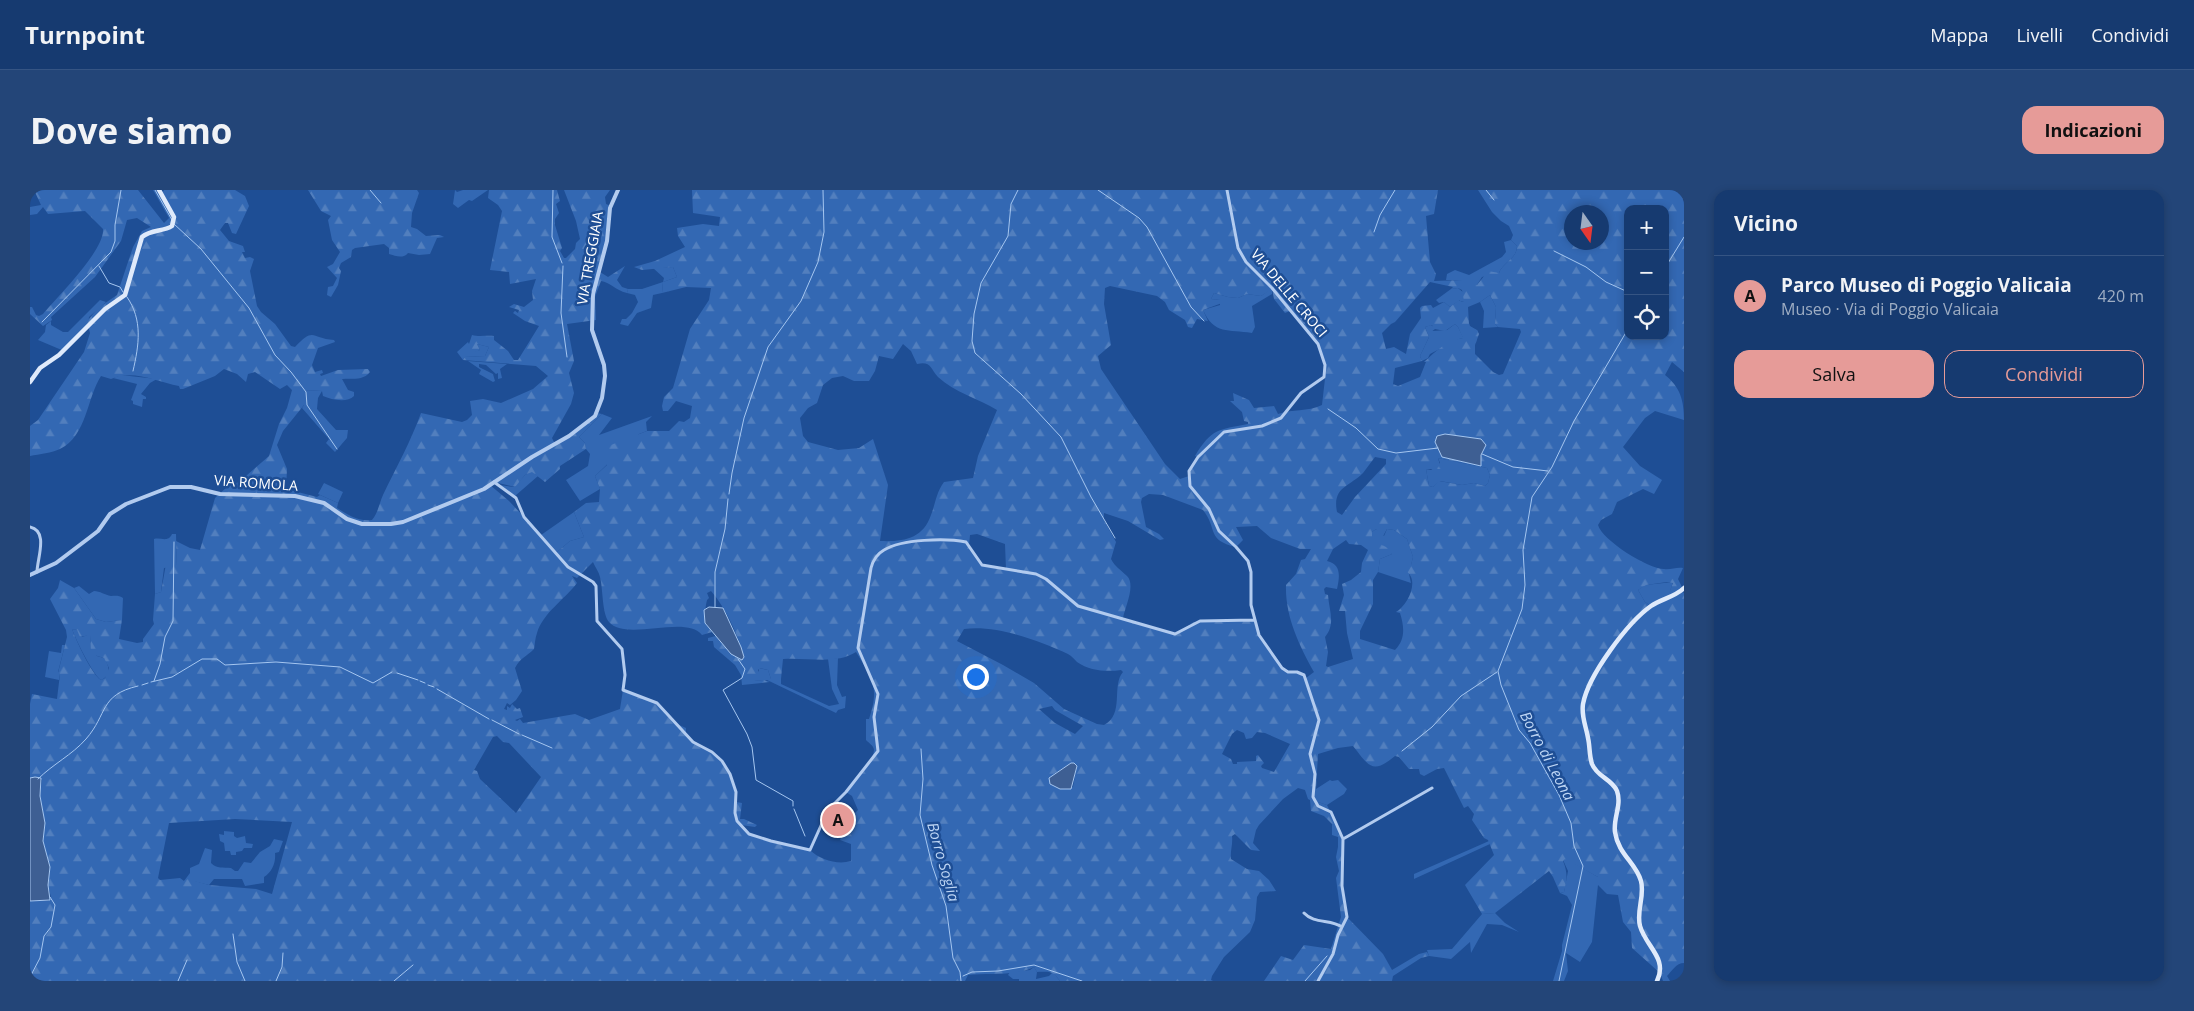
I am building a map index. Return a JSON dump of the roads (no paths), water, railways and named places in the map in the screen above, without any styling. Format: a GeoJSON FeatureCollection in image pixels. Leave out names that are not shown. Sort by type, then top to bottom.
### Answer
{"type":"FeatureCollection","features":[{"type":"Feature","properties":{"kind":"main road"},"geometry":{"type":"LineString","coordinates":[[30,382],[40,368],[59,355],[105,309],[125,295],[142,237],[151,232],[168,228],[174,223],[174,218],[159,190]]}},
{"type":"Feature","properties":{"kind":"main road"},"geometry":{"type":"LineString","coordinates":[[1657,981],[1660,973],[1658,956],[1640,927],[1639,915],[1642,895],[1640,878],[1616,840],[1614,820],[1618,805],[1617,792],[1609,781],[1594,768],[1583,718],[1583,706],[1590,682],[1600,664],[1635,622],[1651,606],[1684,588]]}},
{"type":"Feature","properties":{"kind":"street","name":"VIA TREGGIAIA"},"geometry":{"type":"LineString","coordinates":[[494,482],[588,422],[599,410],[605,376],[604,365],[592,330],[593,294],[607,241],[610,208],[618,190]]}},
{"type":"Feature","properties":{"kind":"street","name":"VIA DELLE CROCI"},"geometry":{"type":"LineString","coordinates":[[1226,190],[1238,248],[1246,262],[1272,288],[1314,339],[1325,365],[1324,377],[1301,393],[1281,418],[1262,426],[1224,432],[1198,457],[1189,472],[1190,486],[1209,510],[1219,531],[1248,561],[1251,572],[1251,605],[1259,635],[1282,668],[1288,672],[1300,673],[1306,680],[1319,720],[1310,754],[1315,774],[1314,797],[1318,806],[1331,812],[1343,839],[1342,886],[1347,917],[1338,935],[1333,954],[1318,981]]}},
{"type":"Feature","properties":{"kind":"street","name":"VIA ROMOLA"},"geometry":{"type":"LineString","coordinates":[[30,575],[56,562],[89,538],[98,531],[110,514],[126,504],[170,487],[191,487],[220,494],[277,494],[312,498],[324,503],[347,519],[362,524],[375,524],[403,522],[484,489],[494,482]]}},
{"type":"Feature","properties":{"kind":"street"},"geometry":{"type":"LineString","coordinates":[[494,482],[516,498],[524,517],[568,568],[593,582],[597,590],[597,621],[622,649],[625,675],[623,690],[657,703],[693,742],[712,752],[722,761],[730,774],[736,792],[735,813],[737,821],[749,834],[810,850],[828,810],[878,751],[874,717],[878,698],[861,656],[858,642],[871,568],[874,559],[885,549],[936,539],[966,542],[982,565],[1036,574],[1078,606],[1175,634],[1200,621],[1254,620]]}},
{"type":"Feature","properties":{"kind":"street"},"geometry":{"type":"LineString","coordinates":[[30,527],[38,531],[41,541],[37,572]]}},
{"type":"Feature","properties":{"kind":"street"},"geometry":{"type":"LineString","coordinates":[[1343,839],[1432,788]]}},
{"type":"Feature","properties":{"kind":"street"},"geometry":{"type":"LineString","coordinates":[[1304,913],[1310,918],[1338,924],[1342,927]]}},
{"type":"Feature","properties":{"kind":"street"},"geometry":{"type":"LineString","coordinates":[[1660,973],[1663,981]]}},
{"type":"Feature","properties":{"kind":"waterway"},"geometry":{"type":"LineString","coordinates":[[42,322],[111,252],[115,241],[115,225],[121,190]]}},
{"type":"Feature","properties":{"kind":"waterway"},"geometry":{"type":"LineString","coordinates":[[155,190],[172,220]]}},
{"type":"Feature","properties":{"kind":"waterway"},"geometry":{"type":"LineString","coordinates":[[370,190],[381,203]]}},
{"type":"Feature","properties":{"kind":"waterway"},"geometry":{"type":"LineString","coordinates":[[553,190],[552,237],[562,263]]}},
{"type":"Feature","properties":{"kind":"waterway"},"geometry":{"type":"LineString","coordinates":[[729,494],[744,418],[768,347],[801,301],[818,262],[824,232],[823,190]]}},
{"type":"Feature","properties":{"kind":"waterway"},"geometry":{"type":"LineString","coordinates":[[1018,190],[1011,204],[1008,236],[981,283],[974,314],[972,341],[975,353],[1021,394],[1061,437],[1091,497],[1115,538]]}},
{"type":"Feature","properties":{"kind":"waterway"},"geometry":{"type":"LineString","coordinates":[[1098,190],[1139,218],[1147,227],[1191,307],[1204,321]]}},
{"type":"Feature","properties":{"kind":"waterway"},"geometry":{"type":"LineString","coordinates":[[1374,232],[1380,215],[1395,190]]}},
{"type":"Feature","properties":{"kind":"waterway"},"geometry":{"type":"LineString","coordinates":[[1486,190],[1494,200]]}},
{"type":"Feature","properties":{"kind":"waterway"},"geometry":{"type":"LineString","coordinates":[[174,224],[201,249],[249,308],[275,355],[306,392],[307,405],[337,449]]}},
{"type":"Feature","properties":{"kind":"waterway","name":"Borro di Leona"},"geometry":{"type":"LineString","coordinates":[[1669,261],[1684,237]]}},
{"type":"Feature","properties":{"kind":"waterway"},"geometry":{"type":"LineString","coordinates":[[1554,251],[1586,267],[1606,282],[1624,290]]}},
{"type":"Feature","properties":{"kind":"waterway"},"geometry":{"type":"LineString","coordinates":[[99,266],[109,283],[120,287],[123,292]]}},
{"type":"Feature","properties":{"kind":"waterway"},"geometry":{"type":"LineString","coordinates":[[563,266],[561,313],[567,357]]}},
{"type":"Feature","properties":{"kind":"waterway"},"geometry":{"type":"LineString","coordinates":[[127,297],[136,315],[138,324],[137,352],[133,371]]}},
{"type":"Feature","properties":{"kind":"waterway","name":"Borro di Leona"},"geometry":{"type":"LineString","coordinates":[[1559,981],[1583,866],[1574,846],[1571,823],[1559,795],[1530,743],[1519,730],[1501,685],[1498,671],[1522,609],[1525,585],[1523,550],[1532,497],[1552,467],[1574,421],[1624,336]]}},
{"type":"Feature","properties":{"kind":"waterway"},"geometry":{"type":"LineString","coordinates":[[1328,409],[1356,428],[1378,449],[1396,453],[1438,448]]}},
{"type":"Feature","properties":{"kind":"waterway"},"geometry":{"type":"LineString","coordinates":[[1482,454],[1513,467],[1548,471]]}},
{"type":"Feature","properties":{"kind":"waterway"},"geometry":{"type":"LineString","coordinates":[[715,607],[715,572],[725,529],[728,499]]}},
{"type":"Feature","properties":{"kind":"waterway"},"geometry":{"type":"LineString","coordinates":[[154,681],[160,664],[165,637],[173,621],[174,542]]}},
{"type":"Feature","properties":{"kind":"waterway"},"geometry":{"type":"LineString","coordinates":[[151,682],[172,677],[202,659],[217,659],[225,665],[276,662],[340,667],[373,683],[392,672]]}},
{"type":"Feature","properties":{"kind":"waterway"},"geometry":{"type":"LineString","coordinates":[[738,659],[745,669],[742,678],[723,690],[752,747],[756,780],[793,801],[793,806]]}},
{"type":"Feature","properties":{"kind":"waterway"},"geometry":{"type":"LineString","coordinates":[[1402,751],[1432,727],[1461,696],[1497,672]]}},
{"type":"Feature","properties":{"kind":"waterway"},"geometry":{"type":"LineString","coordinates":[[397,673],[418,680]]}},
{"type":"Feature","properties":{"kind":"waterway"},"geometry":{"type":"LineString","coordinates":[[420,681],[425,683]]}},
{"type":"Feature","properties":{"kind":"waterway"},"geometry":{"type":"LineString","coordinates":[[142,685],[148,683]]}},
{"type":"Feature","properties":{"kind":"waterway"},"geometry":{"type":"LineString","coordinates":[[428,685],[434,687]]}},
{"type":"Feature","properties":{"kind":"waterway"},"geometry":{"type":"LineString","coordinates":[[38,779],[86,739],[110,700],[125,690],[138,686]]}},
{"type":"Feature","properties":{"kind":"waterway"},"geometry":{"type":"LineString","coordinates":[[437,689],[489,719]]}},
{"type":"Feature","properties":{"kind":"waterway"},"geometry":{"type":"LineString","coordinates":[[492,720],[519,734]]}},
{"type":"Feature","properties":{"kind":"waterway"},"geometry":{"type":"LineString","coordinates":[[522,735],[552,748]]}},
{"type":"Feature","properties":{"kind":"waterway","name":"Borro Soglia"},"geometry":{"type":"LineString","coordinates":[[921,749],[923,779],[920,815],[932,865],[946,906],[953,958],[960,972],[961,981]]}},
{"type":"Feature","properties":{"kind":"waterway"},"geometry":{"type":"LineString","coordinates":[[794,809],[805,836]]}},
{"type":"Feature","properties":{"kind":"waterway"},"geometry":{"type":"LineString","coordinates":[[30,977],[40,958],[44,936],[51,927],[55,905],[50,897]]}},
{"type":"Feature","properties":{"kind":"waterway"},"geometry":{"type":"LineString","coordinates":[[233,934],[237,962],[245,981]]}},
{"type":"Feature","properties":{"kind":"waterway"},"geometry":{"type":"LineString","coordinates":[[276,981],[282,967],[283,953]]}},
{"type":"Feature","properties":{"kind":"waterway"},"geometry":{"type":"LineString","coordinates":[[1305,981],[1327,956]]}},
{"type":"Feature","properties":{"kind":"waterway"},"geometry":{"type":"LineString","coordinates":[[178,981],[187,960]]}},
{"type":"Feature","properties":{"kind":"waterway"},"geometry":{"type":"LineString","coordinates":[[394,981],[413,965]]}},
{"type":"Feature","properties":{"kind":"waterway","name":"Borro Soglia"},"geometry":{"type":"LineString","coordinates":[[963,976],[972,972],[998,971],[1034,965],[1082,981]]}},
{"type":"Feature","properties":{"kind":"place","name":"Parco Museo di Poggio Valicaia"},"geometry":{"type":"Point","coordinates":[838,820]}}]}
